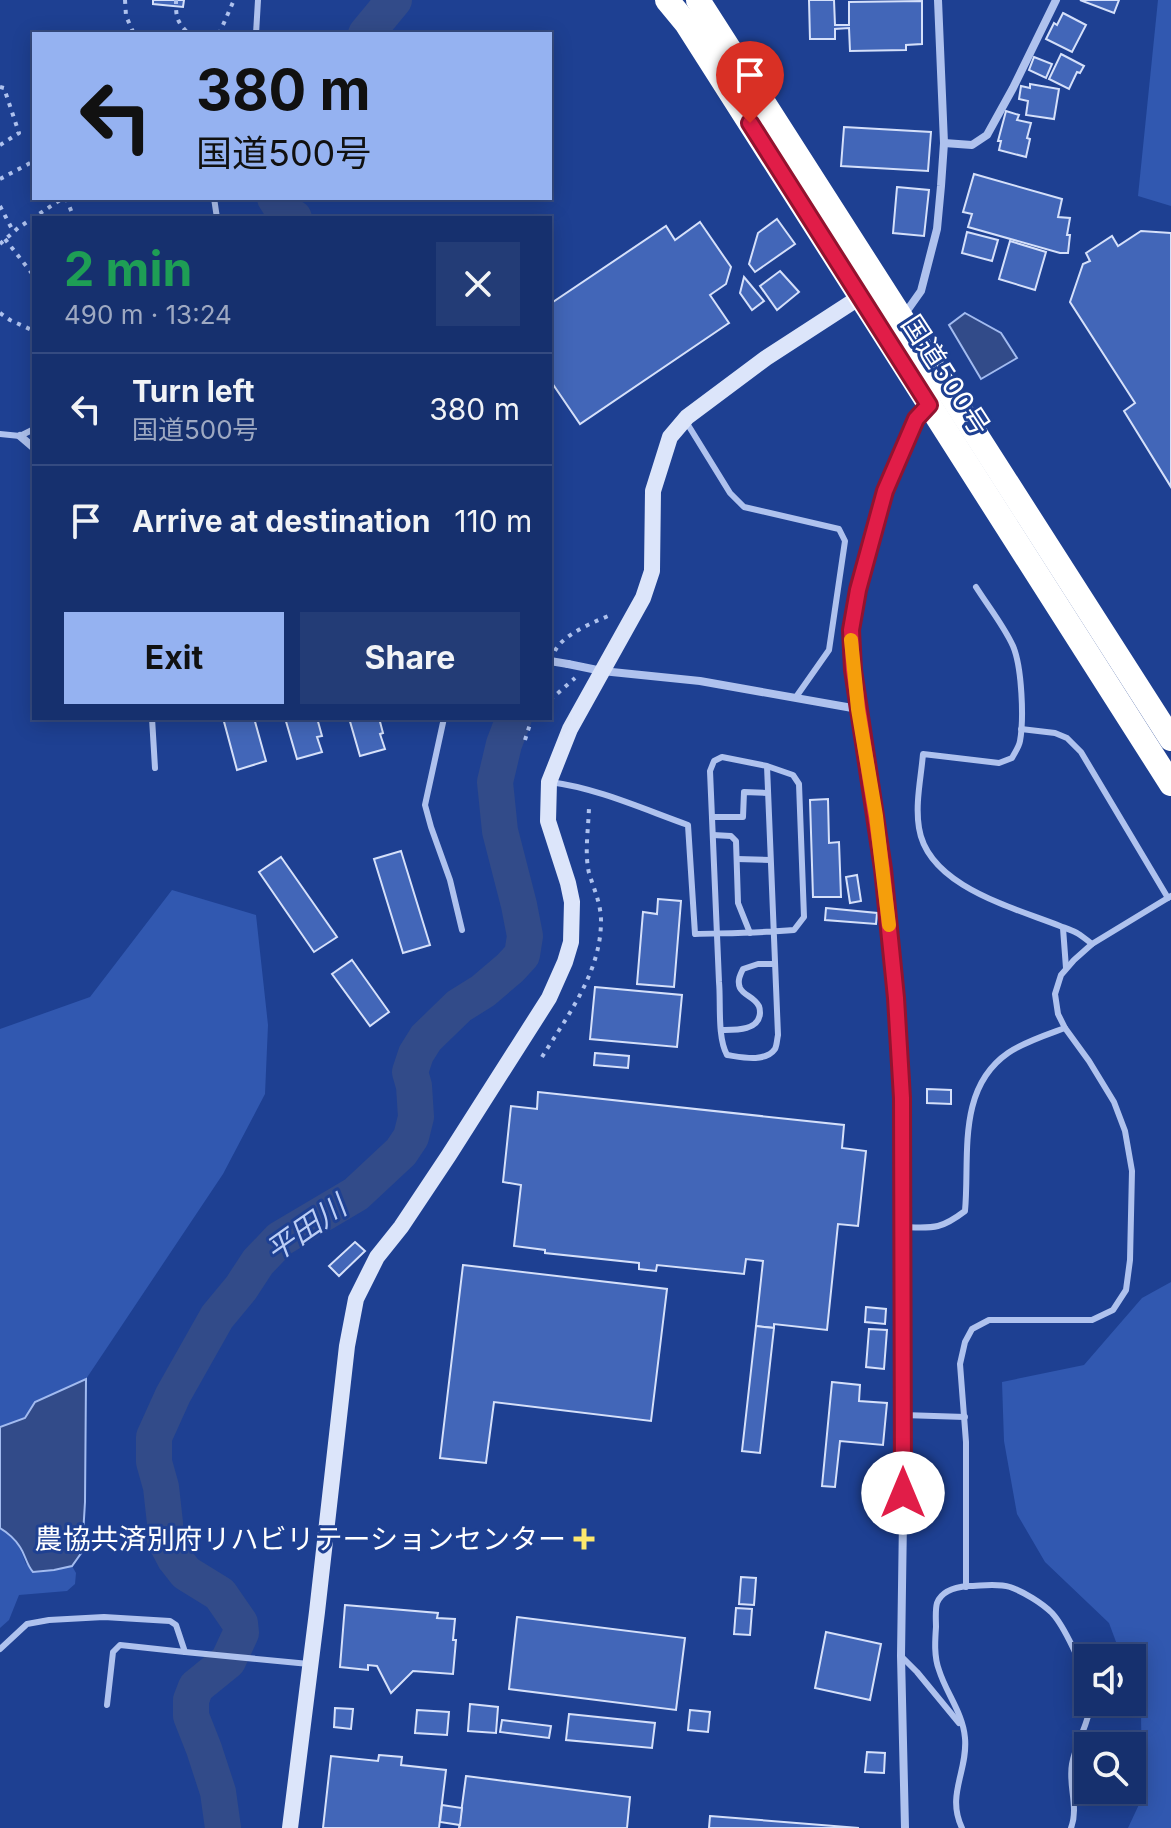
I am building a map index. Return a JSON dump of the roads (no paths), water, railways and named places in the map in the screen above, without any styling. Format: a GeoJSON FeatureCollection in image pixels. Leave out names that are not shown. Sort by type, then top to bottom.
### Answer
{"type":"FeatureCollection","features":[{"type":"Feature","properties":{"kind":"highway","name":"国道500号"},"geometry":{"type":"LineString","coordinates":[[667,0],[869,288],[902,318],[1171,739]]}},
{"type":"Feature","properties":{"kind":"highway","name":"国道500号"},"geometry":{"type":"LineString","coordinates":[[698,0],[869,288],[929,405],[1171,784]]}},
{"type":"Feature","properties":{"kind":"street"},"geometry":{"type":"LineString","coordinates":[[902,318],[921,291],[937,229],[944,143],[938,0]]}},
{"type":"Feature","properties":{"kind":"street"},"geometry":{"type":"LineString","coordinates":[[944,143],[972,145],[987,135],[1056,0]]}},
{"type":"Feature","properties":{"kind":"street"},"geometry":{"type":"LineString","coordinates":[[290,1828],[305,1664],[347,1346],[356,1299],[377,1257],[449,1155],[549,998],[571,942],[572,902],[548,821],[549,782],[570,729],[643,598],[652,571],[653,491],[670,437],[684,420],[766,358],[869,288]]}},
{"type":"Feature","properties":{"kind":"street"},"geometry":{"type":"LineString","coordinates":[[905,1828],[901,1656],[902,1098],[892,951],[876,816],[858,709],[851,630],[858,590],[885,491],[916,419],[929,405]]}},
{"type":"Feature","properties":{"kind":"street"},"geometry":{"type":"LineString","coordinates":[[20,436],[32,446]]}},
{"type":"Feature","properties":{"kind":"street"},"geometry":{"type":"LineString","coordinates":[[552,658],[602,671],[700,681],[858,709]]}},
{"type":"Feature","properties":{"kind":"lane"},"geometry":{"type":"LineString","coordinates":[[256,32],[258,0]]}},
{"type":"Feature","properties":{"kind":"lane"},"geometry":{"type":"LineString","coordinates":[[684,420],[730,493],[744,507],[839,529],[845,541],[829,650],[796,697]]}},
{"type":"Feature","properties":{"kind":"lane"},"geometry":{"type":"LineString","coordinates":[[0,434],[20,436],[32,430]]}},
{"type":"Feature","properties":{"kind":"lane"},"geometry":{"type":"LineString","coordinates":[[976,587],[1017,656],[1021,694],[1019,745],[1012,758],[999,763],[923,754],[918,805],[924,849],[940,869],[969,888],[1074,931],[1092,944]]}},
{"type":"Feature","properties":{"kind":"lane"},"geometry":{"type":"LineString","coordinates":[[152,720],[155,768]]}},
{"type":"Feature","properties":{"kind":"lane"},"geometry":{"type":"LineString","coordinates":[[444,720],[425,805],[450,880],[462,930]]}},
{"type":"Feature","properties":{"kind":"lane"},"geometry":{"type":"LineString","coordinates":[[966,1587],[965,1417],[960,1364],[965,1342],[972,1329],[989,1320],[1092,1320],[1113,1310],[1126,1290],[1130,1260],[1132,1171],[1125,1131],[1114,1102],[1065,1028],[1058,1014],[1055,994],[1061,975],[1092,944],[1170,897],[1081,752],[1067,738],[1055,733],[1021,729]]}},
{"type":"Feature","properties":{"kind":"lane"},"geometry":{"type":"LineString","coordinates":[[549,782],[570,784],[688,825],[695,934],[717,934],[773,932],[794,930],[804,917],[799,784],[793,775],[767,766],[722,757],[714,761],[710,771],[717,934],[723,1047],[727,1055],[763,1057],[775,1049],[778,1035],[773,932],[770,860],[767,766]]}},
{"type":"Feature","properties":{"kind":"lane"},"geometry":{"type":"LineString","coordinates":[[712,817],[743,817],[744,792],[768,793]]}},
{"type":"Feature","properties":{"kind":"lane"},"geometry":{"type":"LineString","coordinates":[[713,835],[731,836],[736,841],[738,903],[750,933]]}},
{"type":"Feature","properties":{"kind":"lane"},"geometry":{"type":"LineString","coordinates":[[737,859],[770,860]]}},
{"type":"Feature","properties":{"kind":"lane"},"geometry":{"type":"LineString","coordinates":[[1063,928],[1066,969]]}},
{"type":"Feature","properties":{"kind":"lane"},"geometry":{"type":"LineString","coordinates":[[722,1030],[754,1025],[759,1018],[761,1008],[739,986],[743,969],[758,964],[775,964]]}},
{"type":"Feature","properties":{"kind":"lane"},"geometry":{"type":"LineString","coordinates":[[903,1227],[931,1228],[949,1223],[965,1211],[967,1131],[973,1100],[991,1068],[1008,1053],[1065,1028]]}},
{"type":"Feature","properties":{"kind":"lane"},"geometry":{"type":"LineString","coordinates":[[903,1415],[965,1417]]}},
{"type":"Feature","properties":{"kind":"lane"},"geometry":{"type":"LineString","coordinates":[[962,1828],[955,1810],[955,1797],[966,1751],[964,1729],[938,1670],[936,1626],[938,1602],[943,1594],[951,1589],[966,1587],[1010,1587],[1051,1613],[1074,1654]]}},
{"type":"Feature","properties":{"kind":"lane"},"geometry":{"type":"LineString","coordinates":[[0,1649],[27,1624],[104,1617],[170,1621],[176,1625],[185,1652]]}},
{"type":"Feature","properties":{"kind":"lane"},"geometry":{"type":"LineString","coordinates":[[107,1705],[113,1652],[120,1645],[305,1664]]}},
{"type":"Feature","properties":{"kind":"lane"},"geometry":{"type":"LineString","coordinates":[[901,1656],[964,1729]]}},
{"type":"Feature","properties":{"kind":"lane"},"geometry":{"type":"LineString","coordinates":[[1071,1828],[1074,1810],[1072,1764],[1089,1716]]}},
{"type":"Feature","properties":{"kind":"waterway","name":"平田川"},"geometry":{"type":"LineString","coordinates":[[368,32],[394,0]]}},
{"type":"Feature","properties":{"kind":"waterway","name":"平田川"},"geometry":{"type":"LineString","coordinates":[[276,200],[291,216]]}},
{"type":"Feature","properties":{"kind":"waterway","name":"平田川"},"geometry":{"type":"LineString","coordinates":[[223,1828],[218,1792],[191,1716],[191,1700],[196,1687],[228,1661],[241,1633],[240,1623],[220,1594],[186,1573],[165,1540],[161,1487],[154,1462],[154,1437],[173,1395],[217,1317],[258,1262],[280,1239],[356,1194],[401,1152],[411,1137],[416,1117],[410,1072],[426,1038],[459,1006],[483,991],[522,955],[525,936],[500,831],[495,782],[513,720]]}},
{"type":"Feature","properties":{"kind":"place","name":"農協共済別府リハビリテーションセンター"},"geometry":{"type":"Point","coordinates":[584,1539]}}]}
